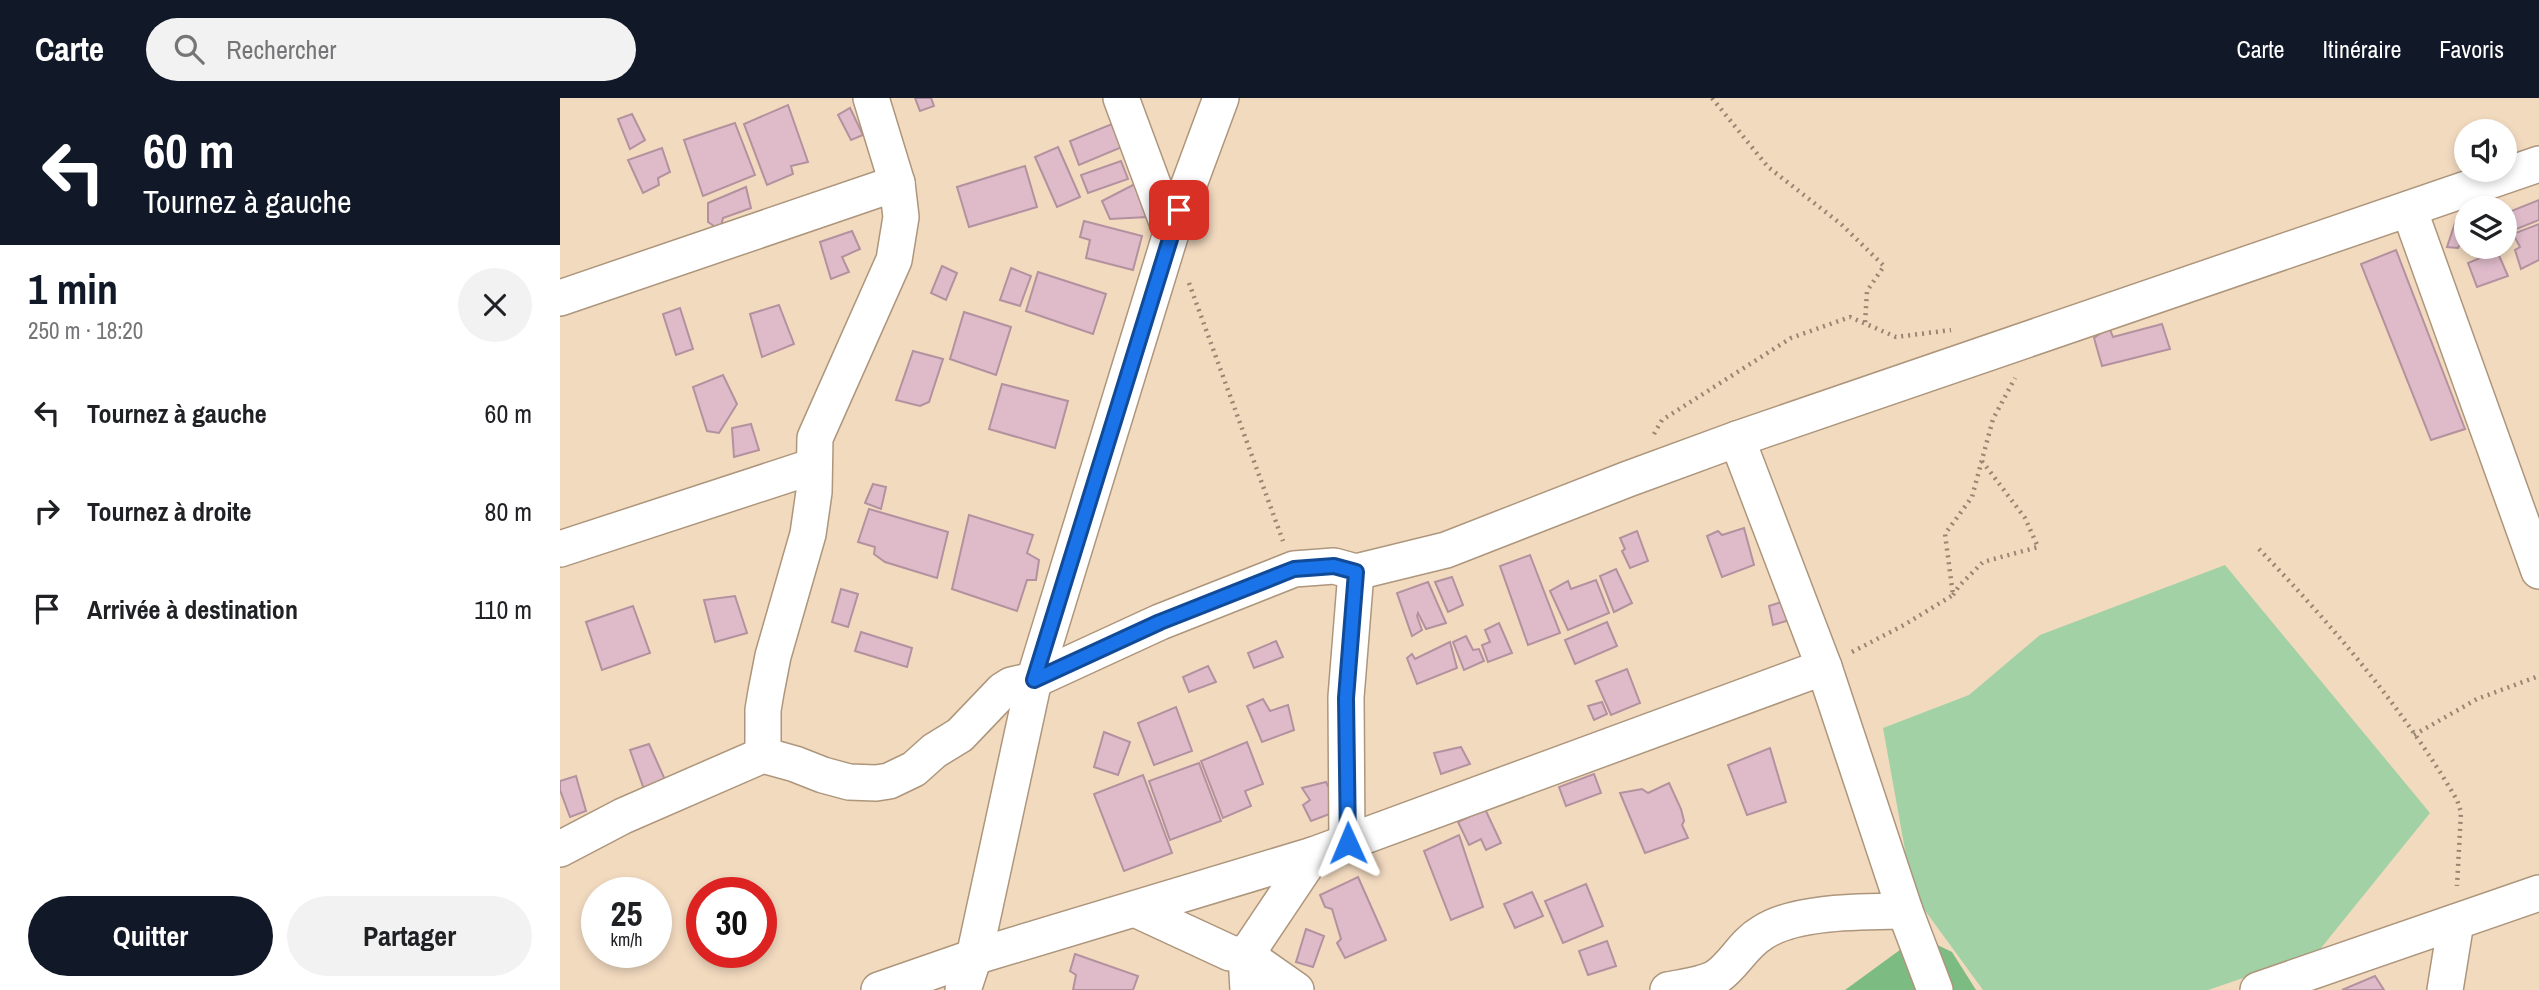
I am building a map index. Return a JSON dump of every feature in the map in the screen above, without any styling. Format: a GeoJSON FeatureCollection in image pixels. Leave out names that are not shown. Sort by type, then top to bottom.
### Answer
{"type":"FeatureCollection","features":[{"type":"Feature","properties":{"kind":"street"},"geometry":{"type":"LineString","coordinates":[[764,755],[763,710],[773,656],[808,534],[814,492],[815,438],[894,260],[901,217],[897,183],[871,98]]}},
{"type":"Feature","properties":{"kind":"street"},"geometry":{"type":"LineString","coordinates":[[1121,98],[1171,233]]}},
{"type":"Feature","properties":{"kind":"street"},"geometry":{"type":"LineString","coordinates":[[963,990],[974,957],[1034,680],[1171,233],[1221,98]]}},
{"type":"Feature","properties":{"kind":"street"},"geometry":{"type":"LineString","coordinates":[[560,849],[623,816],[764,755],[849,782],[889,781],[914,769],[934,751],[960,735],[993,697],[1011,685],[1034,680],[1160,622],[1294,569],[1334,566],[1356,572],[1446,550],[1737,439],[2539,164]]}},
{"type":"Feature","properties":{"kind":"street"},"geometry":{"type":"LineString","coordinates":[[560,298],[897,183]]}},
{"type":"Feature","properties":{"kind":"street"},"geometry":{"type":"LineString","coordinates":[[2409,209],[2539,571]]}},
{"type":"Feature","properties":{"kind":"street"},"geometry":{"type":"LineString","coordinates":[[1737,439],[1824,667],[1905,911],[1936,990]]}},
{"type":"Feature","properties":{"kind":"street"},"geometry":{"type":"LineString","coordinates":[[560,549],[814,466]]}},
{"type":"Feature","properties":{"kind":"street"},"geometry":{"type":"LineString","coordinates":[[1348,843],[1346,698],[1356,572]]}},
{"type":"Feature","properties":{"kind":"street"},"geometry":{"type":"LineString","coordinates":[[879,990],[974,957],[1313,855],[1824,667]]}},
{"type":"Feature","properties":{"kind":"street"},"geometry":{"type":"LineString","coordinates":[[1248,990],[1246,955],[1313,855]]}},
{"type":"Feature","properties":{"kind":"street"},"geometry":{"type":"LineString","coordinates":[[2258,990],[2539,892]]}},
{"type":"Feature","properties":{"kind":"street"},"geometry":{"type":"LineString","coordinates":[[1135,909],[1230,953],[1246,955],[1296,990]]}},
{"type":"Feature","properties":{"kind":"street"},"geometry":{"type":"LineString","coordinates":[[1668,990],[1713,979],[1762,932],[1780,925],[1804,918],[1845,913],[1905,911]]}},
{"type":"Feature","properties":{"kind":"street"},"geometry":{"type":"LineString","coordinates":[[2445,990],[2456,922]]}},
{"type":"Feature","properties":{"kind":"path"},"geometry":{"type":"LineString","coordinates":[[1712,98],[1768,167],[1842,224],[1884,266],[1867,291],[1866,324]]}},
{"type":"Feature","properties":{"kind":"path"},"geometry":{"type":"LineString","coordinates":[[1171,233],[1294,569]]}},
{"type":"Feature","properties":{"kind":"path"},"geometry":{"type":"LineString","coordinates":[[1628,479],[1662,420],[1791,338],[1850,317],[1896,337],[1953,330]]}},
{"type":"Feature","properties":{"kind":"path"},"geometry":{"type":"LineString","coordinates":[[1953,594],[1945,534],[1972,497],[1993,419],[2016,376]]}},
{"type":"Feature","properties":{"kind":"path"},"geometry":{"type":"LineString","coordinates":[[1824,667],[1903,625],[1953,594],[1983,562],[2038,547],[2025,518],[1982,460]]}},
{"type":"Feature","properties":{"kind":"path"},"geometry":{"type":"LineString","coordinates":[[2259,548],[2318,612],[2414,735],[2451,789],[2460,812],[2456,922]]}},
{"type":"Feature","properties":{"kind":"path"},"geometry":{"type":"LineString","coordinates":[[2414,735],[2477,699],[2539,677]]}},
{"type":"Feature","properties":{"kind":"green space"},"geometry":{"type":"Polygon","coordinates":[[[2225,565],[2430,813],[2317,953],[2208,990],[1983,990],[1913,894],[1883,728],[1969,695],[2040,635],[2225,565]]]}},
{"type":"Feature","properties":{"kind":"green space"},"geometry":{"type":"Polygon","coordinates":[[[1919,936],[1952,952],[1976,990],[1845,990],[1919,936]]]}},
{"type":"Feature","properties":{"kind":"building"},"geometry":{"type":"Polygon","coordinates":[[[915,98],[931,98],[934,106],[920,111],[915,98]]]}},
{"type":"Feature","properties":{"kind":"building"},"geometry":{"type":"Polygon","coordinates":[[[788,105],[808,162],[791,166],[793,174],[767,185],[744,124],[788,105]]]}},
{"type":"Feature","properties":{"kind":"building"},"geometry":{"type":"Polygon","coordinates":[[[850,108],[863,135],[851,140],[838,115],[850,108]]]}},
{"type":"Feature","properties":{"kind":"building"},"geometry":{"type":"Polygon","coordinates":[[[632,114],[645,140],[630,149],[618,119],[632,114]]]}},
{"type":"Feature","properties":{"kind":"building"},"geometry":{"type":"Polygon","coordinates":[[[735,123],[755,175],[703,196],[684,140],[735,123]]]}},
{"type":"Feature","properties":{"kind":"building"},"geometry":{"type":"Polygon","coordinates":[[[1112,124],[1122,147],[1079,165],[1070,141],[1112,124]]]}},
{"type":"Feature","properties":{"kind":"building"},"geometry":{"type":"Polygon","coordinates":[[[1058,147],[1080,197],[1057,207],[1035,157],[1058,147]]]}},
{"type":"Feature","properties":{"kind":"building"},"geometry":{"type":"Polygon","coordinates":[[[662,148],[670,172],[658,178],[659,185],[643,193],[628,160],[662,148]]]}},
{"type":"Feature","properties":{"kind":"building"},"geometry":{"type":"Polygon","coordinates":[[[1121,161],[1128,179],[1088,193],[1081,175],[1121,161]]]}},
{"type":"Feature","properties":{"kind":"building"},"geometry":{"type":"Polygon","coordinates":[[[1025,166],[1037,207],[969,227],[957,187],[1025,166]]]}},
{"type":"Feature","properties":{"kind":"building"},"geometry":{"type":"Polygon","coordinates":[[[1135,184],[1147,217],[1110,219],[1102,201],[1135,184]]]}},
{"type":"Feature","properties":{"kind":"building"},"geometry":{"type":"Polygon","coordinates":[[[746,187],[751,208],[723,218],[720,230],[708,222],[708,203],[746,187]]]}},
{"type":"Feature","properties":{"kind":"building"},"geometry":{"type":"Polygon","coordinates":[[[2539,200],[2539,220],[2517,229],[2517,209],[2539,200]]]}},
{"type":"Feature","properties":{"kind":"building"},"geometry":{"type":"Polygon","coordinates":[[[1084,221],[1142,236],[1133,270],[1086,258],[1090,240],[1080,237],[1084,221]]]}},
{"type":"Feature","properties":{"kind":"building"},"geometry":{"type":"Polygon","coordinates":[[[2539,224],[2539,260],[2521,269],[2517,256],[2517,249],[2520,247],[2517,232],[2539,224]]]}},
{"type":"Feature","properties":{"kind":"building"},"geometry":{"type":"Polygon","coordinates":[[[2454,226],[2454,248],[2447,247],[2454,226]]]}},
{"type":"Feature","properties":{"kind":"building"},"geometry":{"type":"Polygon","coordinates":[[[852,231],[860,249],[842,257],[849,272],[831,279],[820,242],[852,231]]]}},
{"type":"Feature","properties":{"kind":"building"},"geometry":{"type":"Polygon","coordinates":[[[2396,250],[2465,429],[2431,440],[2361,264],[2396,250]]]}},
{"type":"Feature","properties":{"kind":"building"},"geometry":{"type":"Polygon","coordinates":[[[2478,259],[2501,259],[2508,276],[2477,287],[2468,263],[2478,259]]]}},
{"type":"Feature","properties":{"kind":"building"},"geometry":{"type":"Polygon","coordinates":[[[942,266],[957,273],[946,300],[931,293],[942,266]]]}},
{"type":"Feature","properties":{"kind":"building"},"geometry":{"type":"Polygon","coordinates":[[[1011,268],[1031,276],[1020,306],[1000,300],[1011,268]]]}},
{"type":"Feature","properties":{"kind":"building"},"geometry":{"type":"Polygon","coordinates":[[[1038,272],[1106,294],[1093,334],[1026,311],[1038,272]]]}},
{"type":"Feature","properties":{"kind":"building"},"geometry":{"type":"Polygon","coordinates":[[[779,305],[794,344],[762,357],[750,314],[779,305]]]}},
{"type":"Feature","properties":{"kind":"building"},"geometry":{"type":"Polygon","coordinates":[[[680,308],[693,349],[676,355],[663,314],[680,308]]]}},
{"type":"Feature","properties":{"kind":"building"},"geometry":{"type":"Polygon","coordinates":[[[964,312],[1011,327],[996,375],[950,359],[964,312]]]}},
{"type":"Feature","properties":{"kind":"building"},"geometry":{"type":"Polygon","coordinates":[[[2162,324],[2170,349],[2102,366],[2094,338],[2109,327],[2113,337],[2162,324]]]}},
{"type":"Feature","properties":{"kind":"building"},"geometry":{"type":"Polygon","coordinates":[[[913,351],[943,359],[929,402],[920,406],[896,400],[913,351]]]}},
{"type":"Feature","properties":{"kind":"building"},"geometry":{"type":"Polygon","coordinates":[[[723,375],[737,404],[719,433],[707,431],[693,387],[723,375]]]}},
{"type":"Feature","properties":{"kind":"building"},"geometry":{"type":"Polygon","coordinates":[[[1002,384],[1068,401],[1055,448],[989,429],[1002,384]]]}},
{"type":"Feature","properties":{"kind":"building"},"geometry":{"type":"Polygon","coordinates":[[[751,424],[759,450],[734,457],[732,428],[751,424]]]}},
{"type":"Feature","properties":{"kind":"building"},"geometry":{"type":"Polygon","coordinates":[[[873,484],[886,487],[881,509],[865,503],[873,484]]]}},
{"type":"Feature","properties":{"kind":"building"},"geometry":{"type":"Polygon","coordinates":[[[869,509],[948,532],[937,578],[885,562],[874,554],[875,547],[858,542],[869,509]]]}},
{"type":"Feature","properties":{"kind":"building"},"geometry":{"type":"Polygon","coordinates":[[[969,515],[1033,535],[1027,553],[1039,560],[1036,580],[1027,580],[1017,611],[952,589],[969,515]]]}},
{"type":"Feature","properties":{"kind":"building"},"geometry":{"type":"Polygon","coordinates":[[[1744,528],[1754,565],[1722,577],[1707,536],[1718,531],[1722,535],[1744,528]]]}},
{"type":"Feature","properties":{"kind":"building"},"geometry":{"type":"Polygon","coordinates":[[[1637,531],[1648,561],[1630,568],[1622,551],[1625,549],[1620,538],[1637,531]]]}},
{"type":"Feature","properties":{"kind":"building"},"geometry":{"type":"Polygon","coordinates":[[[1530,555],[1560,633],[1528,645],[1500,566],[1530,555]]]}},
{"type":"Feature","properties":{"kind":"building"},"geometry":{"type":"Polygon","coordinates":[[[1616,569],[1632,603],[1614,612],[1600,576],[1616,569]]]}},
{"type":"Feature","properties":{"kind":"building"},"geometry":{"type":"Polygon","coordinates":[[[1452,577],[1463,605],[1448,612],[1435,582],[1452,577]]]}},
{"type":"Feature","properties":{"kind":"building"},"geometry":{"type":"Polygon","coordinates":[[[1596,580],[1609,613],[1568,630],[1550,591],[1568,581],[1571,589],[1596,580]]]}},
{"type":"Feature","properties":{"kind":"building"},"geometry":{"type":"Polygon","coordinates":[[[1428,582],[1446,623],[1426,629],[1418,613],[1422,630],[1412,636],[1397,593],[1428,582]]]}},
{"type":"Feature","properties":{"kind":"building"},"geometry":{"type":"Polygon","coordinates":[[[841,589],[858,594],[848,627],[832,622],[841,589]]]}},
{"type":"Feature","properties":{"kind":"building"},"geometry":{"type":"Polygon","coordinates":[[[735,596],[747,633],[715,642],[704,600],[735,596]]]}},
{"type":"Feature","properties":{"kind":"building"},"geometry":{"type":"Polygon","coordinates":[[[1788,600],[1793,619],[1773,625],[1769,606],[1788,600]]]}},
{"type":"Feature","properties":{"kind":"building"},"geometry":{"type":"Polygon","coordinates":[[[633,606],[650,653],[602,670],[586,622],[633,606]]]}},
{"type":"Feature","properties":{"kind":"building"},"geometry":{"type":"Polygon","coordinates":[[[1607,622],[1617,646],[1575,664],[1565,640],[1607,622]]]}},
{"type":"Feature","properties":{"kind":"building"},"geometry":{"type":"Polygon","coordinates":[[[1499,623],[1512,653],[1488,662],[1482,645],[1490,642],[1485,630],[1499,623]]]}},
{"type":"Feature","properties":{"kind":"building"},"geometry":{"type":"Polygon","coordinates":[[[861,632],[912,648],[907,667],[855,651],[861,632]]]}},
{"type":"Feature","properties":{"kind":"building"},"geometry":{"type":"Polygon","coordinates":[[[1466,636],[1473,650],[1479,649],[1484,661],[1464,670],[1453,642],[1466,636]]]}},
{"type":"Feature","properties":{"kind":"building"},"geometry":{"type":"Polygon","coordinates":[[[1276,641],[1283,657],[1254,668],[1248,653],[1276,641]]]}},
{"type":"Feature","properties":{"kind":"building"},"geometry":{"type":"Polygon","coordinates":[[[1450,642],[1457,668],[1417,684],[1407,658],[1412,654],[1415,659],[1450,642]]]}},
{"type":"Feature","properties":{"kind":"building"},"geometry":{"type":"Polygon","coordinates":[[[1208,666],[1216,682],[1189,692],[1183,677],[1208,666]]]}},
{"type":"Feature","properties":{"kind":"building"},"geometry":{"type":"Polygon","coordinates":[[[1627,669],[1640,703],[1611,715],[1596,681],[1627,669]]]}},
{"type":"Feature","properties":{"kind":"building"},"geometry":{"type":"Polygon","coordinates":[[[1263,699],[1270,711],[1288,705],[1294,730],[1262,742],[1247,706],[1263,699]]]}},
{"type":"Feature","properties":{"kind":"building"},"geometry":{"type":"Polygon","coordinates":[[[1602,702],[1607,714],[1594,720],[1588,706],[1602,702]]]}},
{"type":"Feature","properties":{"kind":"building"},"geometry":{"type":"Polygon","coordinates":[[[1176,707],[1192,751],[1154,765],[1138,723],[1176,707]]]}},
{"type":"Feature","properties":{"kind":"building"},"geometry":{"type":"Polygon","coordinates":[[[1104,732],[1130,742],[1118,775],[1094,767],[1104,732]]]}},
{"type":"Feature","properties":{"kind":"building"},"geometry":{"type":"Polygon","coordinates":[[[1247,742],[1263,784],[1245,791],[1251,806],[1223,818],[1201,761],[1247,742]]]}},
{"type":"Feature","properties":{"kind":"building"},"geometry":{"type":"Polygon","coordinates":[[[649,744],[666,782],[645,792],[630,750],[649,744]]]}},
{"type":"Feature","properties":{"kind":"building"},"geometry":{"type":"Polygon","coordinates":[[[1461,747],[1470,764],[1441,774],[1434,753],[1461,747]]]}},
{"type":"Feature","properties":{"kind":"building"},"geometry":{"type":"Polygon","coordinates":[[[1770,748],[1786,802],[1747,815],[1728,765],[1770,748]]]}},
{"type":"Feature","properties":{"kind":"building"},"geometry":{"type":"Polygon","coordinates":[[[1199,763],[1221,821],[1170,840],[1149,781],[1199,763]]]}},
{"type":"Feature","properties":{"kind":"building"},"geometry":{"type":"Polygon","coordinates":[[[1594,774],[1601,793],[1566,806],[1559,787],[1594,774]]]}},
{"type":"Feature","properties":{"kind":"building"},"geometry":{"type":"Polygon","coordinates":[[[1143,775],[1172,853],[1124,871],[1094,794],[1143,775]]]}},
{"type":"Feature","properties":{"kind":"building"},"geometry":{"type":"Polygon","coordinates":[[[576,776],[586,811],[570,817],[560,790],[560,781],[576,776]]]}},
{"type":"Feature","properties":{"kind":"building"},"geometry":{"type":"Polygon","coordinates":[[[1326,782],[1328,786],[1336,784],[1340,810],[1311,821],[1303,805],[1310,800],[1302,788],[1326,782]]]}},
{"type":"Feature","properties":{"kind":"building"},"geometry":{"type":"Polygon","coordinates":[[[1669,783],[1681,809],[1684,821],[1682,825],[1688,838],[1645,853],[1620,793],[1642,789],[1648,793],[1669,783]]]}},
{"type":"Feature","properties":{"kind":"building"},"geometry":{"type":"Polygon","coordinates":[[[1485,809],[1501,843],[1486,850],[1481,839],[1469,845],[1458,822],[1485,809]]]}},
{"type":"Feature","properties":{"kind":"building"},"geometry":{"type":"Polygon","coordinates":[[[1459,835],[1483,907],[1451,920],[1424,851],[1459,835]]]}},
{"type":"Feature","properties":{"kind":"building"},"geometry":{"type":"Polygon","coordinates":[[[1358,877],[1386,940],[1345,958],[1337,943],[1341,939],[1332,909],[1325,907],[1320,895],[1358,877]]]}},
{"type":"Feature","properties":{"kind":"building"},"geometry":{"type":"Polygon","coordinates":[[[1586,884],[1603,926],[1563,943],[1545,901],[1586,884]]]}},
{"type":"Feature","properties":{"kind":"building"},"geometry":{"type":"Polygon","coordinates":[[[1532,892],[1543,916],[1515,928],[1504,904],[1532,892]]]}},
{"type":"Feature","properties":{"kind":"building"},"geometry":{"type":"Polygon","coordinates":[[[1306,929],[1324,936],[1313,967],[1296,962],[1306,929]]]}},
{"type":"Feature","properties":{"kind":"building"},"geometry":{"type":"Polygon","coordinates":[[[1607,941],[1616,966],[1588,975],[1579,951],[1607,941]]]}},
{"type":"Feature","properties":{"kind":"building"},"geometry":{"type":"Polygon","coordinates":[[[1075,954],[1138,976],[1133,990],[1073,990],[1076,975],[1070,971],[1075,954]]]}},
{"type":"Feature","properties":{"kind":"building"},"geometry":{"type":"Polygon","coordinates":[[[2375,976],[2384,990],[2342,990],[2375,976]]]}},
{"type":"Feature","properties":{"kind":"route"},"geometry":{"type":"LineString","coordinates":[[1179,210],[1034,680],[1160,622],[1294,569],[1334,566],[1356,572],[1346,698],[1348,843]]}}]}
